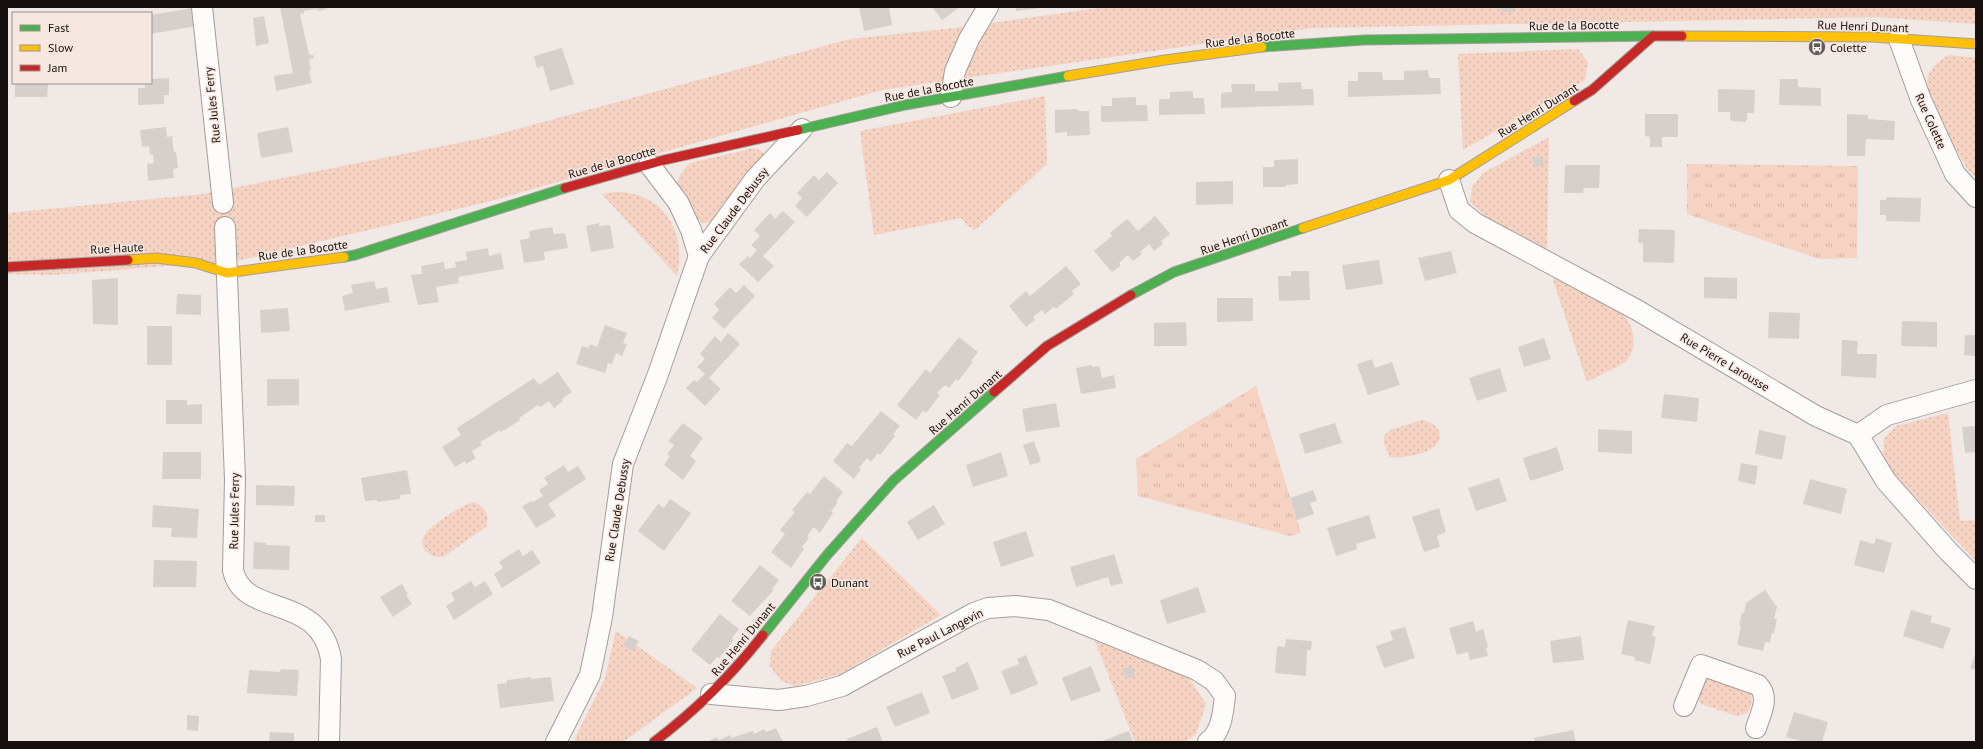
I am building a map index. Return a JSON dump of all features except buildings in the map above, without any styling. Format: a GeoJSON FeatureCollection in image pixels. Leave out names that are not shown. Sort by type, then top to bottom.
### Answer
{"type":"FeatureCollection","features":[{"type":"Feature","properties":{"kind":"street","name":"Rue Jules Ferry"},"geometry":{"type":"LineString","coordinates":[[202,7],[223,203]]}},
{"type":"Feature","properties":{"kind":"street"},"geometry":{"type":"LineString","coordinates":[[952,97],[954,71],[969,39],[988,7]]}},
{"type":"Feature","properties":{"kind":"street","name":"Rue de la Bocotte"},"geometry":{"type":"LineString","coordinates":[[227,273],[355,255],[584,182],[649,164],[905,105],[1150,63],[1271,46],[1364,40],[1653,36]]}},
{"type":"Feature","properties":{"kind":"street","name":"Rue Henri Dunant"},"geometry":{"type":"LineString","coordinates":[[654,742],[686,719],[739,666],[827,555],[894,480],[1047,346],[1108,308],[1174,272],[1379,202],[1449,180],[1592,90],[1653,36],[1816,36],[1899,38],[1976,44]]}},
{"type":"Feature","properties":{"kind":"street","name":"Rue Colette"},"geometry":{"type":"LineString","coordinates":[[1899,38],[1921,100],[1955,174],[1976,197]]}},
{"type":"Feature","properties":{"kind":"street","name":"Rue Claude Debussy"},"geometry":{"type":"LineString","coordinates":[[556,742],[590,675],[602,617],[623,464],[667,348],[699,256],[754,179],[802,129]]}},
{"type":"Feature","properties":{"kind":"street","name":"Rue Claude Debussy"},"geometry":{"type":"LineString","coordinates":[[649,164],[678,202],[692,230],[699,256]]}},
{"type":"Feature","properties":{"kind":"street","name":"Rue Pierre Larousse"},"geometry":{"type":"LineString","coordinates":[[1449,180],[1459,210],[1475,223],[1637,310],[1816,416],[1858,435]]}},
{"type":"Feature","properties":{"kind":"street","name":"Rue Jules Ferry"},"geometry":{"type":"LineString","coordinates":[[225,227],[235,479],[234,576],[236,582],[245,593],[303,617],[315,624],[324,635],[329,646],[332,659],[329,742]]}},
{"type":"Feature","properties":{"kind":"street","name":"Rue Haute"},"geometry":{"type":"LineString","coordinates":[[7,267],[156,258],[196,263],[227,273]]}},
{"type":"Feature","properties":{"kind":"street"},"geometry":{"type":"LineString","coordinates":[[1976,390],[1887,415],[1858,435],[1886,480],[1948,551],[1976,579]]}},
{"type":"Feature","properties":{"kind":"street","name":"Rue Paul Langevin"},"geometry":{"type":"LineString","coordinates":[[712,694],[779,700],[806,696],[842,686],[974,613],[988,608],[1027,607],[1049,610],[1077,620],[1197,670],[1214,681],[1225,696],[1223,719],[1211,740],[1208,742]]}},
{"type":"Feature","properties":{"kind":"street"},"geometry":{"type":"LineString","coordinates":[[1684,706],[1701,665],[1758,685],[1764,691],[1766,697],[1756,728]]}},
{"type":"Feature","properties":{"kind":"green space"},"geometry":{"type":"Polygon","coordinates":[[[1106,7],[1976,7],[1976,24],[1876,17],[1313,28],[882,90],[487,202],[241,260],[54,275],[7,274],[7,213],[203,194],[488,137],[850,39],[955,28],[1106,7]]]}},
{"type":"Feature","properties":{"kind":"green space"},"geometry":{"type":"Polygon","coordinates":[[[1578,49],[1588,62],[1585,80],[1463,150],[1458,54],[1578,49]]]}},
{"type":"Feature","properties":{"kind":"green space"},"geometry":{"type":"Polygon","coordinates":[[[1948,55],[1976,58],[1976,177],[1968,170],[1942,124],[1930,97],[1928,77],[1931,70],[1948,55]]]}},
{"type":"Feature","properties":{"kind":"green space"},"geometry":{"type":"Polygon","coordinates":[[[1045,96],[1047,164],[975,230],[968,226],[961,218],[874,235],[860,131],[1045,96]]]}},
{"type":"Feature","properties":{"kind":"green space"},"geometry":{"type":"Polygon","coordinates":[[[1549,137],[1547,249],[1486,217],[1470,202],[1472,187],[1483,173],[1549,137]]]}},
{"type":"Feature","properties":{"kind":"green space"},"geometry":{"type":"Polygon","coordinates":[[[754,148],[760,150],[764,154],[763,160],[739,185],[711,221],[707,223],[702,222],[688,207],[681,194],[678,181],[682,172],[690,163],[754,148]]]}},
{"type":"Feature","properties":{"kind":"green space"},"geometry":{"type":"Polygon","coordinates":[[[1687,164],[1858,166],[1857,258],[1819,259],[1687,214],[1687,164]]]}},
{"type":"Feature","properties":{"kind":"green space"},"geometry":{"type":"Polygon","coordinates":[[[615,192],[632,194],[646,199],[658,206],[668,217],[674,229],[678,243],[679,259],[677,276],[602,194],[615,192]]]}},
{"type":"Feature","properties":{"kind":"green space"},"geometry":{"type":"Polygon","coordinates":[[[1556,277],[1624,315],[1628,320],[1633,333],[1633,346],[1624,363],[1587,382],[1553,280],[1556,277]]]}},
{"type":"Feature","properties":{"kind":"green space"},"geometry":{"type":"Polygon","coordinates":[[[1256,386],[1301,533],[1290,536],[1138,496],[1136,459],[1256,386]]]}},
{"type":"Feature","properties":{"kind":"green space"},"geometry":{"type":"Polygon","coordinates":[[[1948,413],[1960,521],[1976,520],[1976,561],[1891,471],[1883,456],[1884,439],[1896,426],[1948,413]]]}},
{"type":"Feature","properties":{"kind":"green space"},"geometry":{"type":"Polygon","coordinates":[[[1422,420],[1431,423],[1440,433],[1440,437],[1435,446],[1414,455],[1390,457],[1384,444],[1384,436],[1390,430],[1422,420]]]}},
{"type":"Feature","properties":{"kind":"green space"},"geometry":{"type":"Polygon","coordinates":[[[473,502],[481,506],[486,512],[486,527],[443,557],[435,557],[425,551],[423,540],[427,532],[446,517],[473,502]]]}},
{"type":"Feature","properties":{"kind":"green space"},"geometry":{"type":"Polygon","coordinates":[[[862,538],[941,615],[840,674],[795,686],[781,681],[770,666],[771,651],[862,538]]]}},
{"type":"Feature","properties":{"kind":"green space"},"geometry":{"type":"Polygon","coordinates":[[[616,631],[697,688],[623,742],[575,742],[575,738],[605,678],[616,631]]]}},
{"type":"Feature","properties":{"kind":"green space"},"geometry":{"type":"Polygon","coordinates":[[[1095,641],[1189,678],[1206,704],[1196,734],[1184,742],[1135,742],[1095,641]]]}},
{"type":"Feature","properties":{"kind":"green space"},"geometry":{"type":"Polygon","coordinates":[[[1712,677],[1747,688],[1752,700],[1751,706],[1747,713],[1737,716],[1701,704],[1697,696],[1704,679],[1712,677]]]}},
{"type":"Feature","properties":{"kind":"traffic: fast"},"geometry":{"type":"LineString","coordinates":[[1262,47],[1364,40],[1653,36]]}},
{"type":"Feature","properties":{"kind":"traffic: fast"},"geometry":{"type":"LineString","coordinates":[[798,130],[905,105],[1068,76]]}},
{"type":"Feature","properties":{"kind":"traffic: fast"},"geometry":{"type":"LineString","coordinates":[[344,257],[355,255],[565,188]]}},
{"type":"Feature","properties":{"kind":"traffic: fast"},"geometry":{"type":"LineString","coordinates":[[1131,295],[1174,272],[1303,228]]}},
{"type":"Feature","properties":{"kind":"traffic: fast"},"geometry":{"type":"LineString","coordinates":[[763,635],[827,555],[894,480],[994,392]]}},
{"type":"Feature","properties":{"kind":"traffic: slow"},"geometry":{"type":"LineString","coordinates":[[1682,36],[1872,37],[1976,44]]}},
{"type":"Feature","properties":{"kind":"traffic: slow"},"geometry":{"type":"LineString","coordinates":[[1068,76],[1165,60],[1262,47]]}},
{"type":"Feature","properties":{"kind":"traffic: slow"},"geometry":{"type":"LineString","coordinates":[[1303,228],[1449,180],[1574,101]]}},
{"type":"Feature","properties":{"kind":"traffic: slow"},"geometry":{"type":"LineString","coordinates":[[128,260],[156,258],[196,263],[227,273],[344,257]]}},
{"type":"Feature","properties":{"kind":"traffic: jam"},"geometry":{"type":"LineString","coordinates":[[1574,101],[1592,90],[1653,36],[1682,36]]}},
{"type":"Feature","properties":{"kind":"traffic: jam"},"geometry":{"type":"LineString","coordinates":[[565,188],[664,160],[798,130]]}},
{"type":"Feature","properties":{"kind":"traffic: jam"},"geometry":{"type":"LineString","coordinates":[[7,267],[128,260]]}},
{"type":"Feature","properties":{"kind":"traffic: jam"},"geometry":{"type":"LineString","coordinates":[[994,392],[1047,346],[1131,295]]}},
{"type":"Feature","properties":{"kind":"traffic: jam"},"geometry":{"type":"LineString","coordinates":[[654,742],[684,718],[712,692],[738,665],[763,635]]}},
{"type":"Feature","properties":{"kind":"place","name":"Colette"},"geometry":{"type":"Point","coordinates":[1817,47]}},
{"type":"Feature","properties":{"kind":"place","name":"Dunant"},"geometry":{"type":"Point","coordinates":[818,582]}}]}
